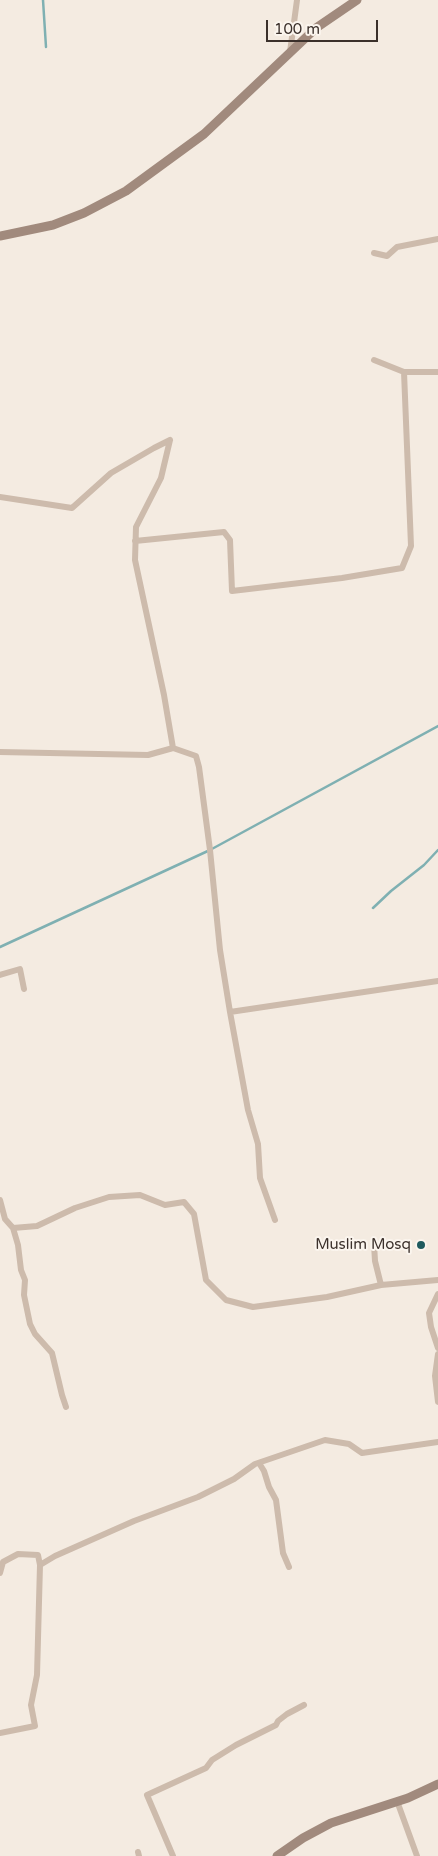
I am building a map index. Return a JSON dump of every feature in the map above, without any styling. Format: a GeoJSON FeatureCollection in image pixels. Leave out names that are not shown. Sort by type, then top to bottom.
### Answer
{"type":"FeatureCollection","features":[{"type":"Feature","properties":{"kind":"main road"},"geometry":{"type":"LineString","coordinates":[[0,236],[53,226],[126,192],[204,134],[316,28],[357,0]]}},
{"type":"Feature","properties":{"kind":"main road"},"geometry":{"type":"LineString","coordinates":[[277,1856],[303,1838],[331,1823],[397,1801],[438,1784]]}},
{"type":"Feature","properties":{"kind":"street"},"geometry":{"type":"LineString","coordinates":[[290,52],[297,0]]}},
{"type":"Feature","properties":{"kind":"street"},"geometry":{"type":"LineString","coordinates":[[374,252],[387,256],[396,246],[438,239]]}},
{"type":"Feature","properties":{"kind":"street"},"geometry":{"type":"LineString","coordinates":[[374,360],[404,372],[438,372]]}},
{"type":"Feature","properties":{"kind":"street"},"geometry":{"type":"LineString","coordinates":[[135,541],[224,532],[230,540],[232,591],[342,578],[402,568],[411,546],[404,372]]}},
{"type":"Feature","properties":{"kind":"street"},"geometry":{"type":"LineString","coordinates":[[0,497],[72,508],[111,473],[170,440],[162,478],[136,527],[134,560],[162,685],[173,748]]}},
{"type":"Feature","properties":{"kind":"street"},"geometry":{"type":"LineString","coordinates":[[0,752],[148,755],[173,748],[196,756],[210,850],[220,950],[230,1012],[248,1110],[258,1144],[260,1178],[275,1220]]}},
{"type":"Feature","properties":{"kind":"street"},"geometry":{"type":"LineString","coordinates":[[0,975],[20,969],[24,988]]}},
{"type":"Feature","properties":{"kind":"street"},"geometry":{"type":"LineString","coordinates":[[230,1012],[438,981]]}},
{"type":"Feature","properties":{"kind":"street"},"geometry":{"type":"LineString","coordinates":[[13,1228],[37,1226],[75,1208],[109,1197],[140,1195],[165,1205],[184,1202],[194,1214],[206,1280],[226,1300],[252,1307],[327,1297],[381,1285],[438,1280]]}},
{"type":"Feature","properties":{"kind":"street"},"geometry":{"type":"LineString","coordinates":[[0,1200],[5,1219],[13,1228],[18,1245],[24,1280],[24,1295],[30,1324],[52,1354],[66,1407]]}},
{"type":"Feature","properties":{"kind":"street"},"geometry":{"type":"LineString","coordinates":[[374,1244],[375,1261],[381,1285]]}},
{"type":"Feature","properties":{"kind":"street"},"geometry":{"type":"LineString","coordinates":[[438,1294],[429,1313],[431,1327],[438,1348]]}},
{"type":"Feature","properties":{"kind":"street"},"geometry":{"type":"LineString","coordinates":[[438,1354],[436,1376],[438,1402]]}},
{"type":"Feature","properties":{"kind":"street"},"geometry":{"type":"LineString","coordinates":[[40,1565],[55,1556],[138,1520],[198,1497],[234,1479],[258,1463],[325,1440],[349,1444],[362,1453],[438,1442]]}},
{"type":"Feature","properties":{"kind":"street"},"geometry":{"type":"LineString","coordinates":[[258,1463],[264,1471],[276,1500],[283,1553],[289,1567]]}},
{"type":"Feature","properties":{"kind":"street"},"geometry":{"type":"LineString","coordinates":[[0,1573],[2,1562],[18,1554],[38,1555],[40,1565],[37,1676],[31,1706],[35,1726],[0,1733]]}},
{"type":"Feature","properties":{"kind":"street"},"geometry":{"type":"LineString","coordinates":[[173,1856],[147,1795],[206,1768],[212,1760],[236,1745],[268,1730],[287,1714],[304,1705]]}},
{"type":"Feature","properties":{"kind":"street"},"geometry":{"type":"LineString","coordinates":[[397,1801],[417,1856]]}},
{"type":"Feature","properties":{"kind":"waterway"},"geometry":{"type":"LineString","coordinates":[[43,0],[46,47]]}},
{"type":"Feature","properties":{"kind":"waterway"},"geometry":{"type":"LineString","coordinates":[[0,947],[210,850],[438,726]]}},
{"type":"Feature","properties":{"kind":"waterway"},"geometry":{"type":"LineString","coordinates":[[373,908],[424,865],[438,850]]}},
{"type":"Feature","properties":{"kind":"place","name":"Muslim Mosq"},"geometry":{"type":"Point","coordinates":[421,1245]}}]}
